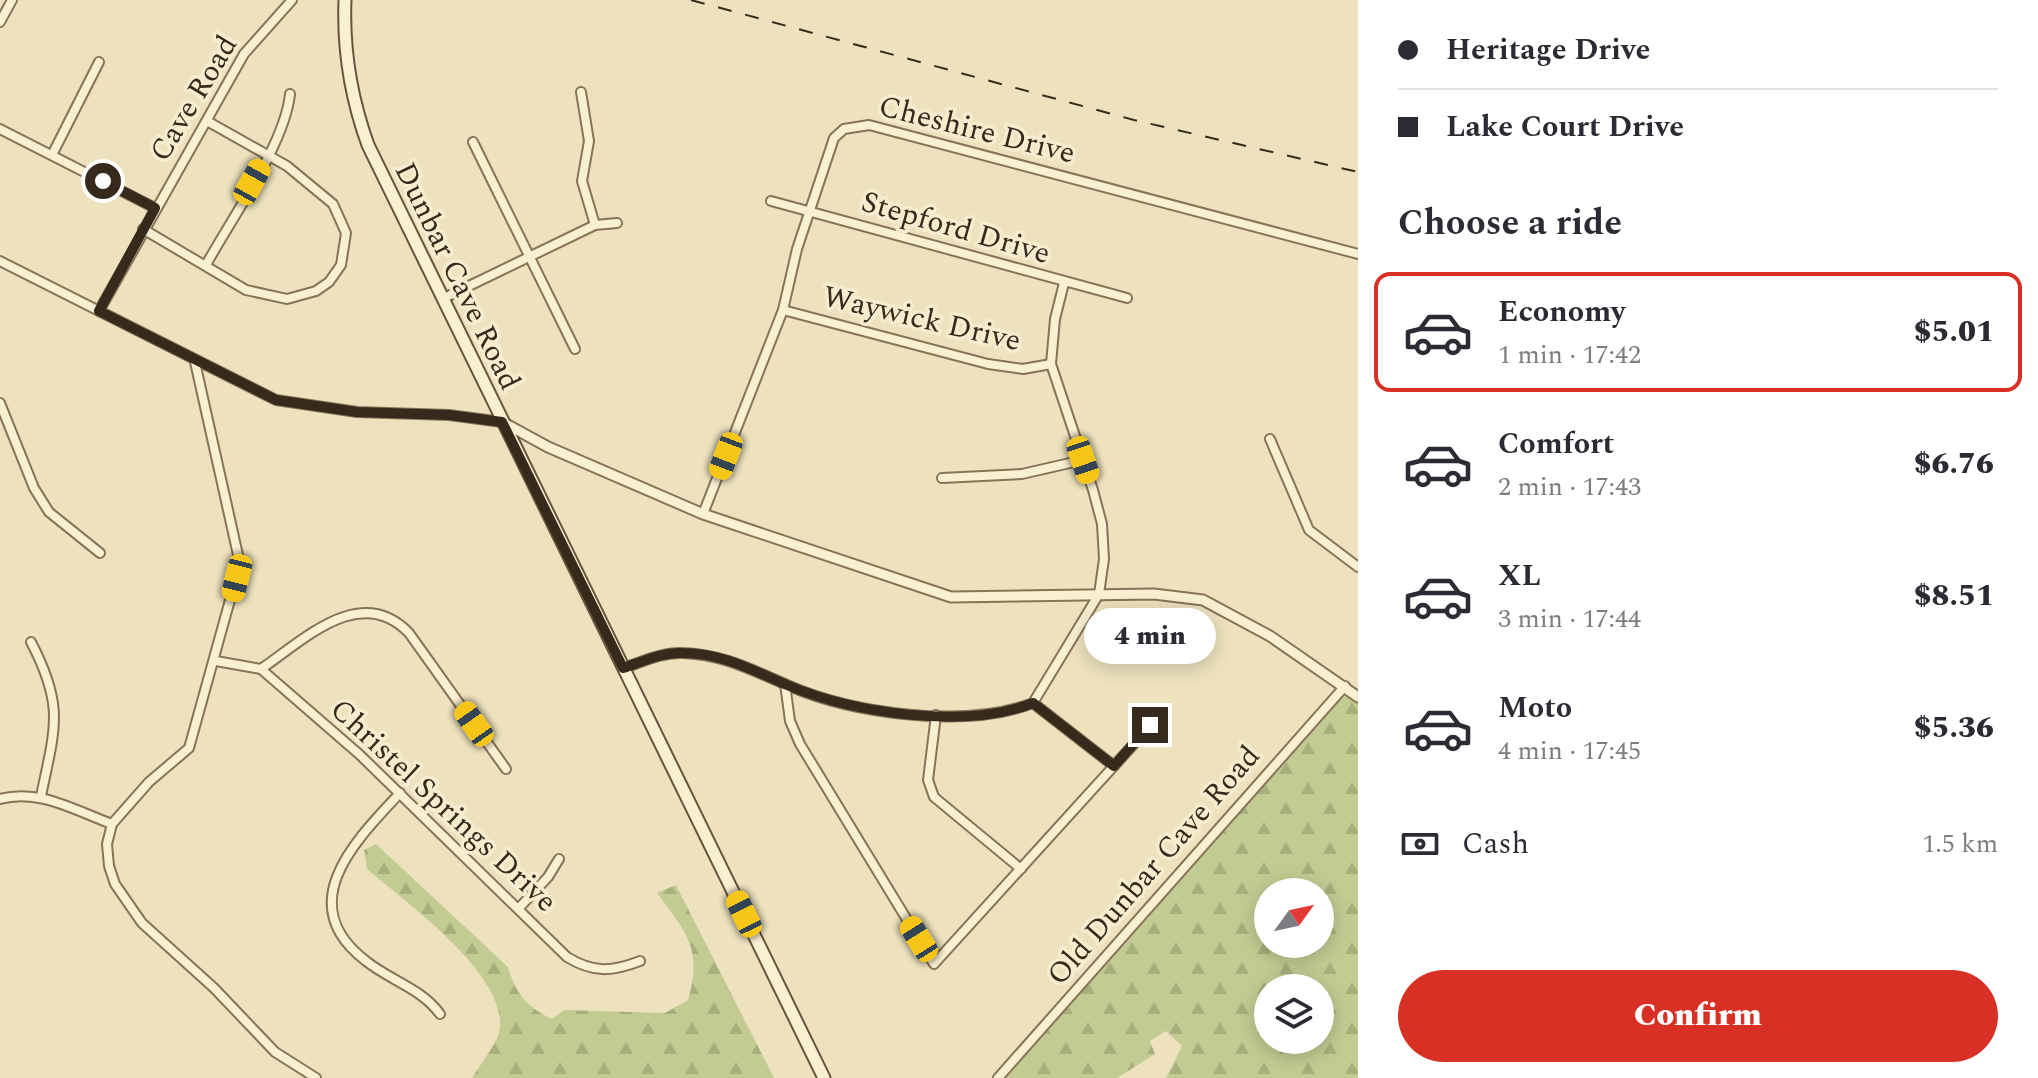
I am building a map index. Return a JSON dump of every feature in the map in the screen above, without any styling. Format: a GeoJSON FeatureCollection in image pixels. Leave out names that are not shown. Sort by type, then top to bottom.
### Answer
{"type":"FeatureCollection","features":[{"type":"Feature","properties":{"kind":"main road","name":"Dunbar Cave Road"},"geometry":{"type":"LineString","coordinates":[[345,0],[347,63],[365,136],[824,1078]]}},
{"type":"Feature","properties":{"kind":"street"},"geometry":{"type":"LineString","coordinates":[[0,22],[12,0]]}},
{"type":"Feature","properties":{"kind":"street","name":"Cave Road"},"geometry":{"type":"LineString","coordinates":[[99,311],[244,54],[292,0]]}},
{"type":"Feature","properties":{"kind":"street"},"geometry":{"type":"LineString","coordinates":[[52,155],[99,62]]}},
{"type":"Feature","properties":{"kind":"street"},"geometry":{"type":"LineString","coordinates":[[581,92],[589,141],[582,181],[595,225]]}},
{"type":"Feature","properties":{"kind":"street"},"geometry":{"type":"LineString","coordinates":[[206,265],[268,155],[288,113],[290,94]]}},
{"type":"Feature","properties":{"kind":"street"},"geometry":{"type":"LineString","coordinates":[[143,229],[246,290],[287,299],[316,291],[329,282],[341,265],[346,233],[333,204],[268,155],[207,121]]}},
{"type":"Feature","properties":{"kind":"street","name":"Cheshire Drive"},"geometry":{"type":"LineString","coordinates":[[703,514],[783,310],[810,210],[834,138],[844,129],[859,124],[1181,205],[1358,254]]}},
{"type":"Feature","properties":{"kind":"street"},"geometry":{"type":"LineString","coordinates":[[0,129],[155,208]]}},
{"type":"Feature","properties":{"kind":"street"},"geometry":{"type":"LineString","coordinates":[[473,142],[575,349]]}},
{"type":"Feature","properties":{"kind":"street","name":"Stepford Drive"},"geometry":{"type":"LineString","coordinates":[[771,201],[1127,298]]}},
{"type":"Feature","properties":{"kind":"street"},"geometry":{"type":"LineString","coordinates":[[442,299],[595,225],[617,223]]}},
{"type":"Feature","properties":{"kind":"street"},"geometry":{"type":"LineString","coordinates":[[0,261],[195,362],[276,400],[357,412],[449,415],[502,422],[548,447],[703,514],[951,597],[1181,594],[1203,600],[1270,636],[1358,697]]}},
{"type":"Feature","properties":{"kind":"street"},"geometry":{"type":"LineString","coordinates":[[623,668],[663,655],[698,654],[733,661],[768,673],[785,684],[851,706],[936,715],[994,714],[1033,703],[1099,594],[1104,559],[1102,524],[1051,364],[1055,319],[1064,283]]}},
{"type":"Feature","properties":{"kind":"street","name":"Waywick Drive"},"geometry":{"type":"LineString","coordinates":[[783,310],[988,364],[1023,369],[1051,364]]}},
{"type":"Feature","properties":{"kind":"street"},"geometry":{"type":"LineString","coordinates":[[195,362],[240,564],[216,661],[189,748],[149,782],[112,824],[107,844],[109,866],[115,884],[142,923],[214,988],[275,1052],[316,1078]]}},
{"type":"Feature","properties":{"kind":"street"},"geometry":{"type":"LineString","coordinates":[[0,403],[34,488],[49,512],[100,553]]}},
{"type":"Feature","properties":{"kind":"street"},"geometry":{"type":"LineString","coordinates":[[1270,439],[1309,530],[1358,567]]}},
{"type":"Feature","properties":{"kind":"street"},"geometry":{"type":"LineString","coordinates":[[942,478],[1022,474],[1083,460]]}},
{"type":"Feature","properties":{"kind":"street"},"geometry":{"type":"LineString","coordinates":[[216,661],[261,669],[340,616],[367,611],[389,617],[409,633],[506,769]]}},
{"type":"Feature","properties":{"kind":"street"},"geometry":{"type":"LineString","coordinates":[[31,642],[48,674],[57,715],[41,796]]}},
{"type":"Feature","properties":{"kind":"street","name":"Christel Springs Drive"},"geometry":{"type":"LineString","coordinates":[[261,669],[400,793],[567,957],[592,970],[621,969],[640,961]]}},
{"type":"Feature","properties":{"kind":"street"},"geometry":{"type":"LineString","coordinates":[[785,684],[790,721],[800,744],[934,964],[1162,713]]}},
{"type":"Feature","properties":{"kind":"street","name":"Old Dunbar Cave Road"},"geometry":{"type":"LineString","coordinates":[[998,1078],[1345,686]]}},
{"type":"Feature","properties":{"kind":"street"},"geometry":{"type":"LineString","coordinates":[[1033,703],[1114,766]]}},
{"type":"Feature","properties":{"kind":"street"},"geometry":{"type":"LineString","coordinates":[[936,715],[928,780],[934,797],[1021,869]]}},
{"type":"Feature","properties":{"kind":"street"},"geometry":{"type":"LineString","coordinates":[[400,793],[369,823],[346,853],[334,880],[334,912],[351,948],[367,962],[428,998],[440,1014]]}},
{"type":"Feature","properties":{"kind":"street"},"geometry":{"type":"LineString","coordinates":[[0,799],[13,795],[41,796],[112,824]]}},
{"type":"Feature","properties":{"kind":"street"},"geometry":{"type":"LineString","coordinates":[[519,908],[548,877],[559,859]]}},
{"type":"Feature","properties":{"kind":"green space"},"geometry":{"type":"Polygon","coordinates":[[[1340,696],[1351,697],[1358,703],[1358,1078],[1166,1078],[1182,1046],[1166,1031],[1150,1041],[1155,1054],[1117,1078],[1006,1078],[1340,696]]]}},
{"type":"Feature","properties":{"kind":"green space"},"geometry":{"type":"Polygon","coordinates":[[[376,844],[508,967],[524,999],[552,1019],[564,1010],[665,1013],[688,1000],[694,967],[689,942],[657,893],[676,885],[774,1078],[472,1078],[498,1036],[499,1014],[491,991],[454,944],[367,869],[364,850],[376,844]]]}},
{"type":"Feature","properties":{"kind":"railway"},"geometry":{"type":"LineString","coordinates":[[691,0],[1134,120],[1358,172]]}},
{"type":"Feature","properties":{"kind":"route"},"geometry":{"type":"LineString","coordinates":[[103,181],[155,208],[99,311],[195,362],[276,400],[357,412],[464,416],[502,422],[623,668],[663,655],[681,653],[722,657],[768,673],[785,684],[851,706],[916,714],[994,714],[1033,703],[1114,766],[1150,725]]}}]}
